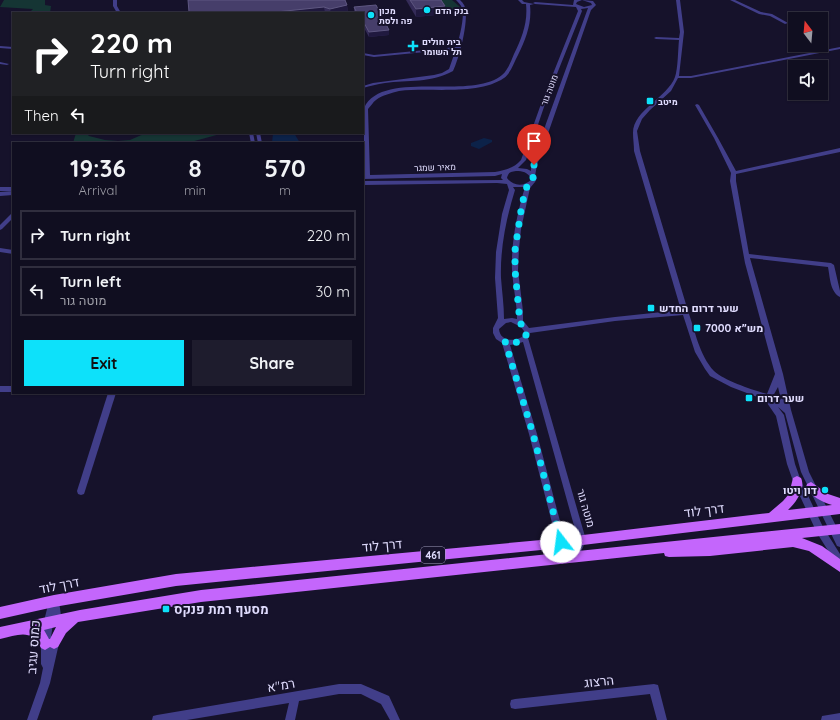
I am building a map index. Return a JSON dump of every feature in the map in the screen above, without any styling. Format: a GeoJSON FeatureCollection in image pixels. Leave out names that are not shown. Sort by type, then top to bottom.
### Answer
{"type":"FeatureCollection","features":[{"type":"Feature","properties":{"kind":"main road"},"geometry":{"type":"LineString","coordinates":[[773,517],[791,502],[796,494],[797,481]]}},
{"type":"Feature","properties":{"kind":"main road"},"geometry":{"type":"LineString","coordinates":[[811,487],[824,498],[840,503]]}},
{"type":"Feature","properties":{"kind":"main road","name":"דרך לוד"},"geometry":{"type":"LineString","coordinates":[[0,613],[54,601],[176,580],[582,540],[840,509]]}},
{"type":"Feature","properties":{"kind":"main road","name":"461"},"geometry":{"type":"LineString","coordinates":[[0,633],[52,621],[200,596],[837,529]]}},
{"type":"Feature","properties":{"kind":"main road"},"geometry":{"type":"LineString","coordinates":[[616,553],[691,552],[803,542],[822,551],[840,566]]}},
{"type":"Feature","properties":{"kind":"main road"},"geometry":{"type":"LineString","coordinates":[[23,628],[37,631],[50,644],[66,624],[80,616]]}},
{"type":"Feature","properties":{"kind":"street"},"geometry":{"type":"LineString","coordinates":[[112,0],[112,7],[114,12]]}},
{"type":"Feature","properties":{"kind":"street"},"geometry":{"type":"LineString","coordinates":[[115,0],[115,6],[118,12]]}},
{"type":"Feature","properties":{"kind":"street"},"geometry":{"type":"LineString","coordinates":[[364,87],[378,83],[446,74],[453,67],[464,12],[463,6],[458,0]]}},
{"type":"Feature","properties":{"kind":"street"},"geometry":{"type":"LineString","coordinates":[[520,0],[522,3],[528,4],[536,1],[594,6],[594,3],[584,0]]}},
{"type":"Feature","properties":{"kind":"street"},"geometry":{"type":"LineString","coordinates":[[576,5],[580,0]]}},
{"type":"Feature","properties":{"kind":"street"},"geometry":{"type":"LineString","coordinates":[[678,0],[682,32],[677,77],[669,90],[648,109],[640,119],[635,131],[635,140],[672,270],[698,350],[714,374],[739,387],[768,399],[775,399],[788,412]]}},
{"type":"Feature","properties":{"kind":"street"},"geometry":{"type":"LineString","coordinates":[[679,15],[682,13],[681,0]]}},
{"type":"Feature","properties":{"kind":"street"},"geometry":{"type":"LineString","coordinates":[[732,0],[760,13],[771,15],[786,22]]}},
{"type":"Feature","properties":{"kind":"street"},"geometry":{"type":"LineString","coordinates":[[365,177],[366,109],[372,101],[381,95],[398,90],[471,87],[488,84],[500,79],[507,72],[526,33],[528,25],[528,4]]}},
{"type":"Feature","properties":{"kind":"street","name":"מוטה גור"},"geometry":{"type":"LineString","coordinates":[[509,171],[519,166],[523,160],[543,104],[580,11],[576,5]]}},
{"type":"Feature","properties":{"kind":"street","name":"מוטה גור"},"geometry":{"type":"LineString","coordinates":[[529,184],[533,181],[534,165],[585,26],[589,10],[592,7]]}},
{"type":"Feature","properties":{"kind":"street"},"geometry":{"type":"LineString","coordinates":[[656,38],[681,38]]}},
{"type":"Feature","properties":{"kind":"street"},"geometry":{"type":"LineString","coordinates":[[0,47],[12,48]]}},
{"type":"Feature","properties":{"kind":"street"},"geometry":{"type":"LineString","coordinates":[[364,54],[374,56],[458,48]]}},
{"type":"Feature","properties":{"kind":"street"},"geometry":{"type":"LineString","coordinates":[[677,77],[691,77],[840,48]]}},
{"type":"Feature","properties":{"kind":"street"},"geometry":{"type":"LineString","coordinates":[[0,64],[7,64]]}},
{"type":"Feature","properties":{"kind":"street"},"geometry":{"type":"LineString","coordinates":[[697,105],[719,142],[734,173],[733,181],[747,256],[788,412],[818,512],[820,530],[840,562]]}},
{"type":"Feature","properties":{"kind":"street"},"geometry":{"type":"LineString","coordinates":[[734,173],[840,150]]}},
{"type":"Feature","properties":{"kind":"street"},"geometry":{"type":"LineString","coordinates":[[509,171],[504,177],[512,190],[505,214],[499,252],[498,278],[501,318],[496,333],[498,337],[505,341],[517,342],[526,334],[615,319],[686,312]]}},
{"type":"Feature","properties":{"kind":"street","name":"מאיר שמגר"},"geometry":{"type":"LineString","coordinates":[[365,177],[495,174],[509,171],[526,171],[533,176]]}},
{"type":"Feature","properties":{"kind":"street","name":"מאיר שמגר"},"geometry":{"type":"LineString","coordinates":[[364,183],[497,181],[518,186],[529,184]]}},
{"type":"Feature","properties":{"kind":"street"},"geometry":{"type":"LineString","coordinates":[[526,334],[520,323],[515,270],[515,250],[521,210],[529,184]]}},
{"type":"Feature","properties":{"kind":"street"},"geometry":{"type":"LineString","coordinates":[[0,188],[12,188]]}},
{"type":"Feature","properties":{"kind":"street"},"geometry":{"type":"LineString","coordinates":[[0,194],[12,194]]}},
{"type":"Feature","properties":{"kind":"street"},"geometry":{"type":"LineString","coordinates":[[0,228],[12,216]]}},
{"type":"Feature","properties":{"kind":"street"},"geometry":{"type":"LineString","coordinates":[[0,250],[12,252]]}},
{"type":"Feature","properties":{"kind":"street"},"geometry":{"type":"LineString","coordinates":[[747,256],[831,265],[836,290],[840,295]]}},
{"type":"Feature","properties":{"kind":"street"},"geometry":{"type":"LineString","coordinates":[[498,325],[508,320],[520,323]]}},
{"type":"Feature","properties":{"kind":"street","name":"מוטה גור"},"geometry":{"type":"LineString","coordinates":[[526,334],[582,540],[575,556]]}},
{"type":"Feature","properties":{"kind":"street"},"geometry":{"type":"LineString","coordinates":[[505,341],[533,434],[561,542],[575,556]]}},
{"type":"Feature","properties":{"kind":"street"},"geometry":{"type":"LineString","coordinates":[[768,399],[774,388],[778,374]]}},
{"type":"Feature","properties":{"kind":"street"},"geometry":{"type":"LineString","coordinates":[[0,389],[12,389]]}},
{"type":"Feature","properties":{"kind":"street"},"geometry":{"type":"LineString","coordinates":[[81,491],[112,394]]}},
{"type":"Feature","properties":{"kind":"street"},"geometry":{"type":"LineString","coordinates":[[768,399],[780,415],[791,464],[797,481],[818,512],[837,529],[840,543]]}},
{"type":"Feature","properties":{"kind":"street","name":"כמוס עגיב"},"geometry":{"type":"LineString","coordinates":[[32,720],[45,683],[46,658],[50,644],[54,601]]}},
{"type":"Feature","properties":{"kind":"street","name":"רמ\"א"},"geometry":{"type":"LineString","coordinates":[[157,720],[339,689],[361,689],[385,700],[395,720]]}},
{"type":"Feature","properties":{"kind":"street","name":"הרצוג"},"geometry":{"type":"LineString","coordinates":[[515,704],[654,689],[662,720]]}},
{"type":"Feature","properties":{"kind":"street"},"geometry":{"type":"LineString","coordinates":[[290,720],[295,697]]}},
{"type":"Feature","properties":{"kind":"street"},"geometry":{"type":"LineString","coordinates":[[826,720],[840,718]]}},
{"type":"Feature","properties":{"kind":"green space"},"geometry":{"type":"Polygon","coordinates":[[[4,0],[45,0],[45,5],[51,6],[50,12],[30,12],[33,9],[0,7],[4,0]]]}},
{"type":"Feature","properties":{"kind":"green space"},"geometry":{"type":"Polygon","coordinates":[[[438,0],[452,0],[460,7],[461,11],[446,13],[438,0]]]}},
{"type":"Feature","properties":{"kind":"green space"},"geometry":{"type":"Polygon","coordinates":[[[76,134],[87,134],[89,136],[105,140],[118,141],[130,140],[144,134],[220,134],[191,142],[73,142],[76,134]]]}},
{"type":"Feature","properties":{"kind":"water"},"geometry":{"type":"Polygon","coordinates":[[[273,134],[295,134],[299,142],[272,142],[273,134]]]}},
{"type":"Feature","properties":{"kind":"water"},"geometry":{"type":"Polygon","coordinates":[[[484,138],[492,140],[492,142],[479,149],[471,146],[471,143],[484,138]]]}},
{"type":"Feature","properties":{"kind":"building"},"geometry":{"type":"Polygon","coordinates":[[[188,0],[345,0],[347,5],[330,9],[324,7],[276,12],[189,12],[188,0]]]}},
{"type":"Feature","properties":{"kind":"building"},"geometry":{"type":"Polygon","coordinates":[[[410,0],[441,0],[445,6],[416,9],[410,0]]]}},
{"type":"Feature","properties":{"kind":"building"},"geometry":{"type":"Polygon","coordinates":[[[376,5],[389,30],[369,32],[364,23],[364,12],[356,12],[354,7],[376,5]]]}},
{"type":"Feature","properties":{"kind":"place","name":"בנק הדם"},"geometry":{"type":"Point","coordinates":[427,10]}},
{"type":"Feature","properties":{"kind":"place","name":"מכון פה ולסת"},"geometry":{"type":"Point","coordinates":[371,15]}},
{"type":"Feature","properties":{"kind":"place","name":"בית חולים תל השומר"},"geometry":{"type":"Point","coordinates":[413,46]}},
{"type":"Feature","properties":{"kind":"place","name":"מיטב"},"geometry":{"type":"Point","coordinates":[650,101]}},
{"type":"Feature","properties":{"kind":"place","name":"שער דרום החדש"},"geometry":{"type":"Point","coordinates":[651,308]}},
{"type":"Feature","properties":{"kind":"place","name":"מש״א 7000"},"geometry":{"type":"Point","coordinates":[697,328]}},
{"type":"Feature","properties":{"kind":"place","name":"שער דרום"},"geometry":{"type":"Point","coordinates":[749,398]}},
{"type":"Feature","properties":{"kind":"place","name":"דון ויטו"},"geometry":{"type":"Point","coordinates":[825,490]}},
{"type":"Feature","properties":{"kind":"place","name":"מסעף רמת פנקס"},"geometry":{"type":"Point","coordinates":[166,609]}},
{"type":"Feature","properties":{"kind":"route"},"geometry":{"type":"LineString","coordinates":[[534,165],[534,178],[533,181],[527,186],[522,204],[515,250],[515,270],[520,323],[527,331],[524,339],[521,341],[513,343],[505,341],[533,434],[561,542]]}}]}
